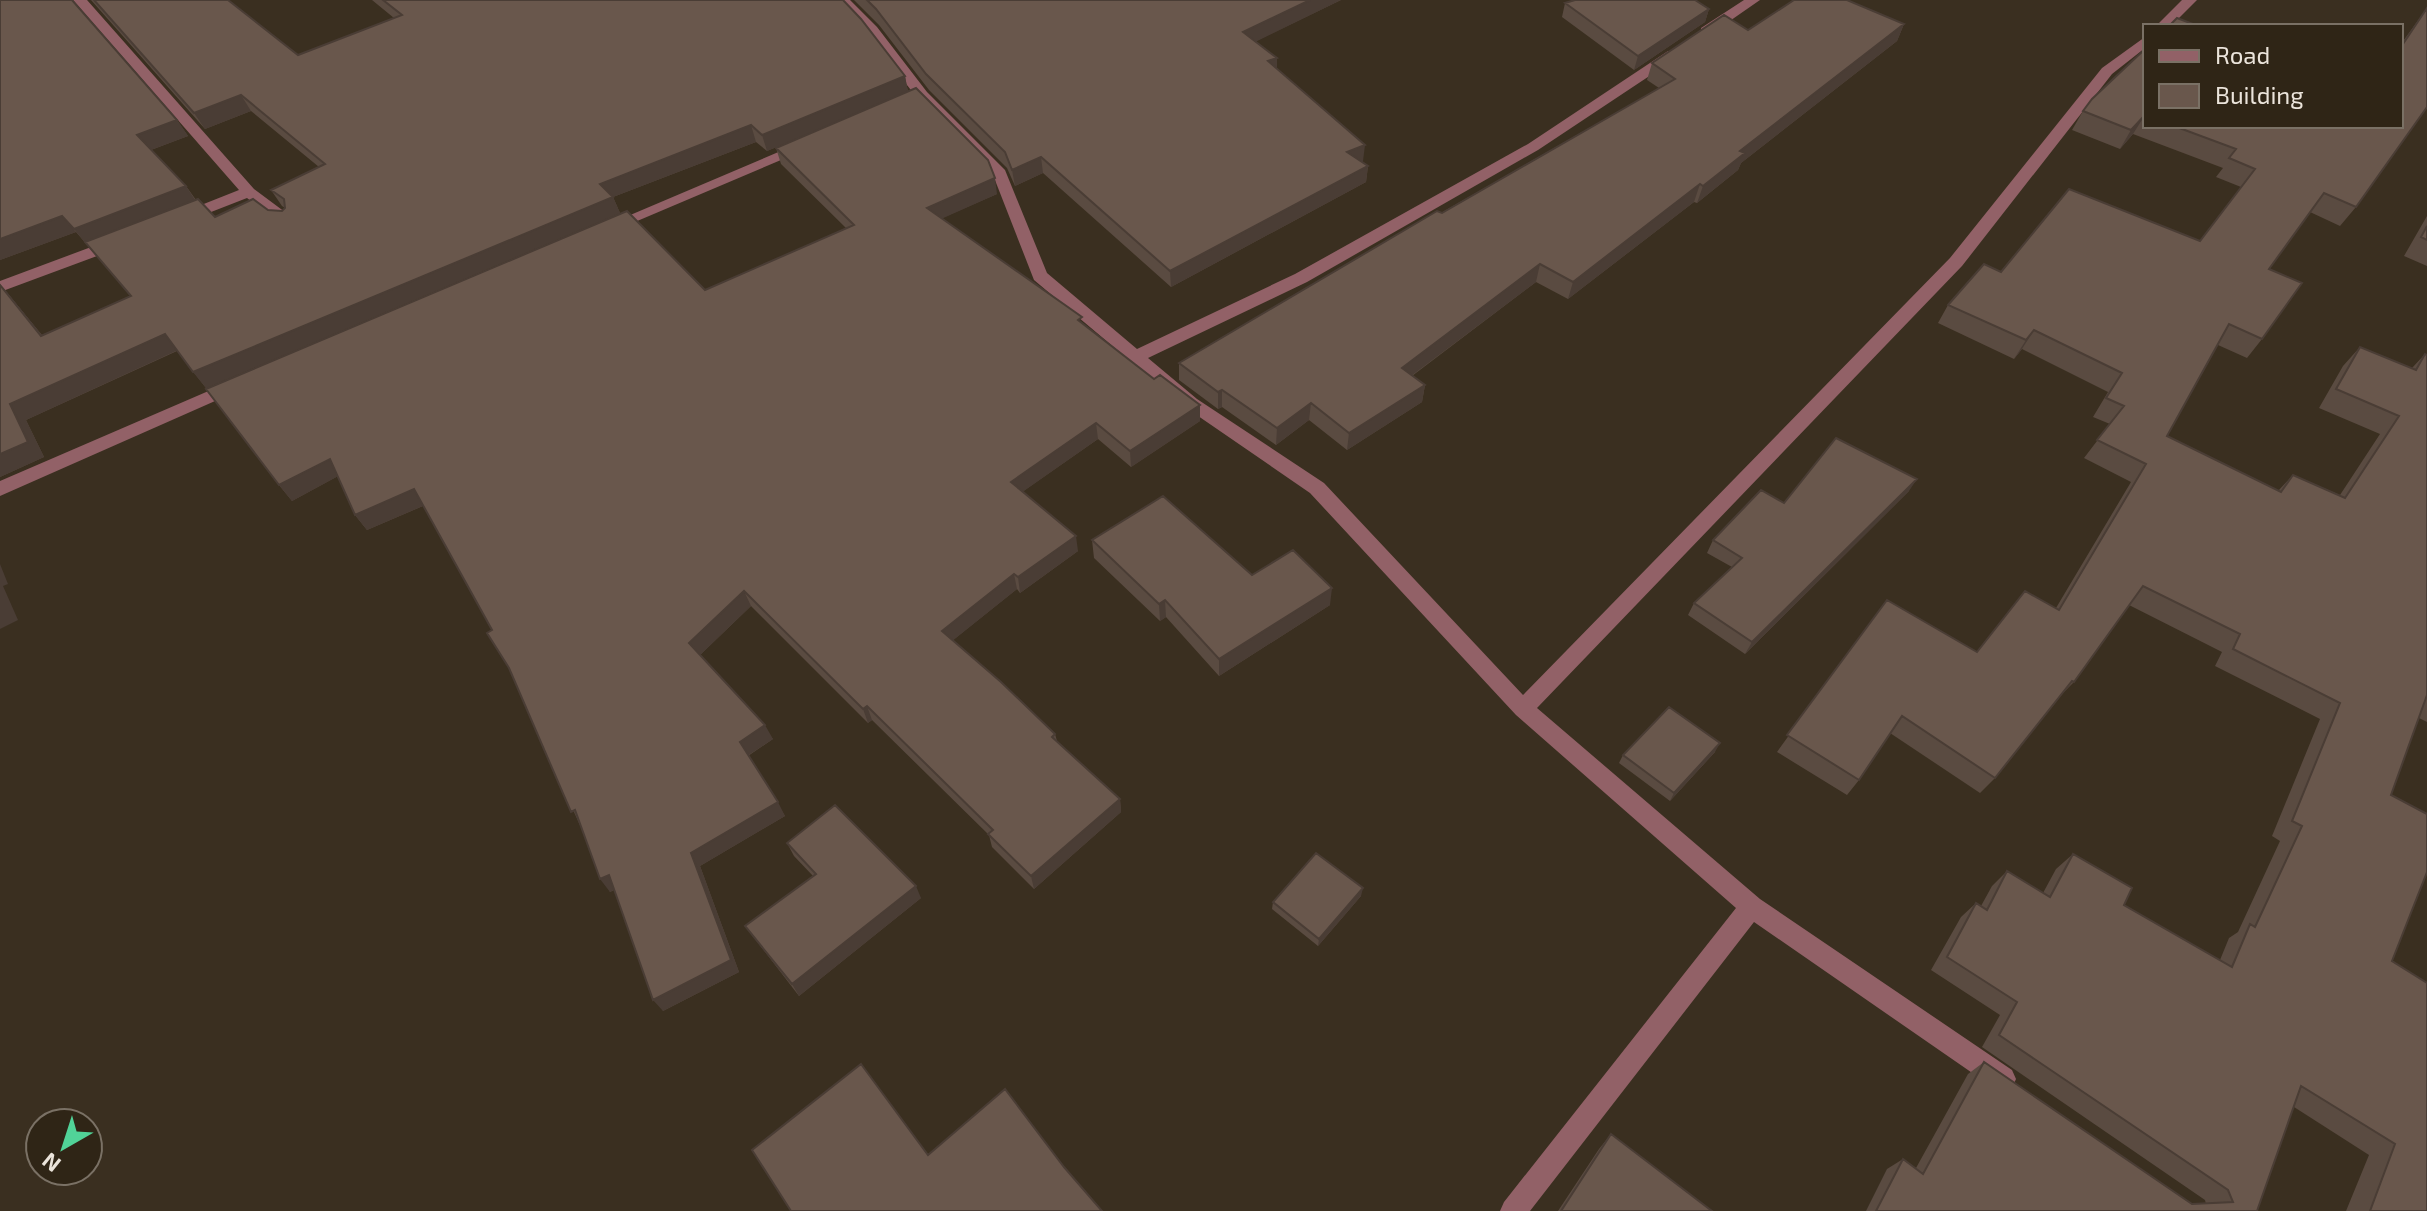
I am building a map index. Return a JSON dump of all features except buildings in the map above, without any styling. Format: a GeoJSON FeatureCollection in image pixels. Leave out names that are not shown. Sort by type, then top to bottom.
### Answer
{"type":"FeatureCollection","features":[{"type":"Feature","properties":{"kind":"street"},"geometry":{"type":"LineString","coordinates":[[80,0],[249,192],[287,221]]}},
{"type":"Feature","properties":{"kind":"street"},"geometry":{"type":"LineString","coordinates":[[843,0],[872,30],[915,98],[1000,173],[1040,276],[1191,403],[1317,488],[1523,709],[1752,907],[2025,1095]]}},
{"type":"Feature","properties":{"kind":"street"},"geometry":{"type":"LineString","coordinates":[[1137,356],[1301,278],[1533,147],[1753,0]]}},
{"type":"Feature","properties":{"kind":"street"},"geometry":{"type":"LineString","coordinates":[[2165,24],[2190,0]]}},
{"type":"Feature","properties":{"kind":"street"},"geometry":{"type":"LineString","coordinates":[[1523,709],[1956,262],[2107,71],[2143,43]]}},
{"type":"Feature","properties":{"kind":"street"},"geometry":{"type":"LineString","coordinates":[[588,236],[820,138]]}},
{"type":"Feature","properties":{"kind":"street"},"geometry":{"type":"LineString","coordinates":[[161,226],[249,192]]}},
{"type":"Feature","properties":{"kind":"street"},"geometry":{"type":"LineString","coordinates":[[0,287],[132,237]]}},
{"type":"Feature","properties":{"kind":"street"},"geometry":{"type":"LineString","coordinates":[[0,489],[253,378]]}},
{"type":"Feature","properties":{"kind":"street"},"geometry":{"type":"LineString","coordinates":[[1513,1211],[1752,907]]}}]}
